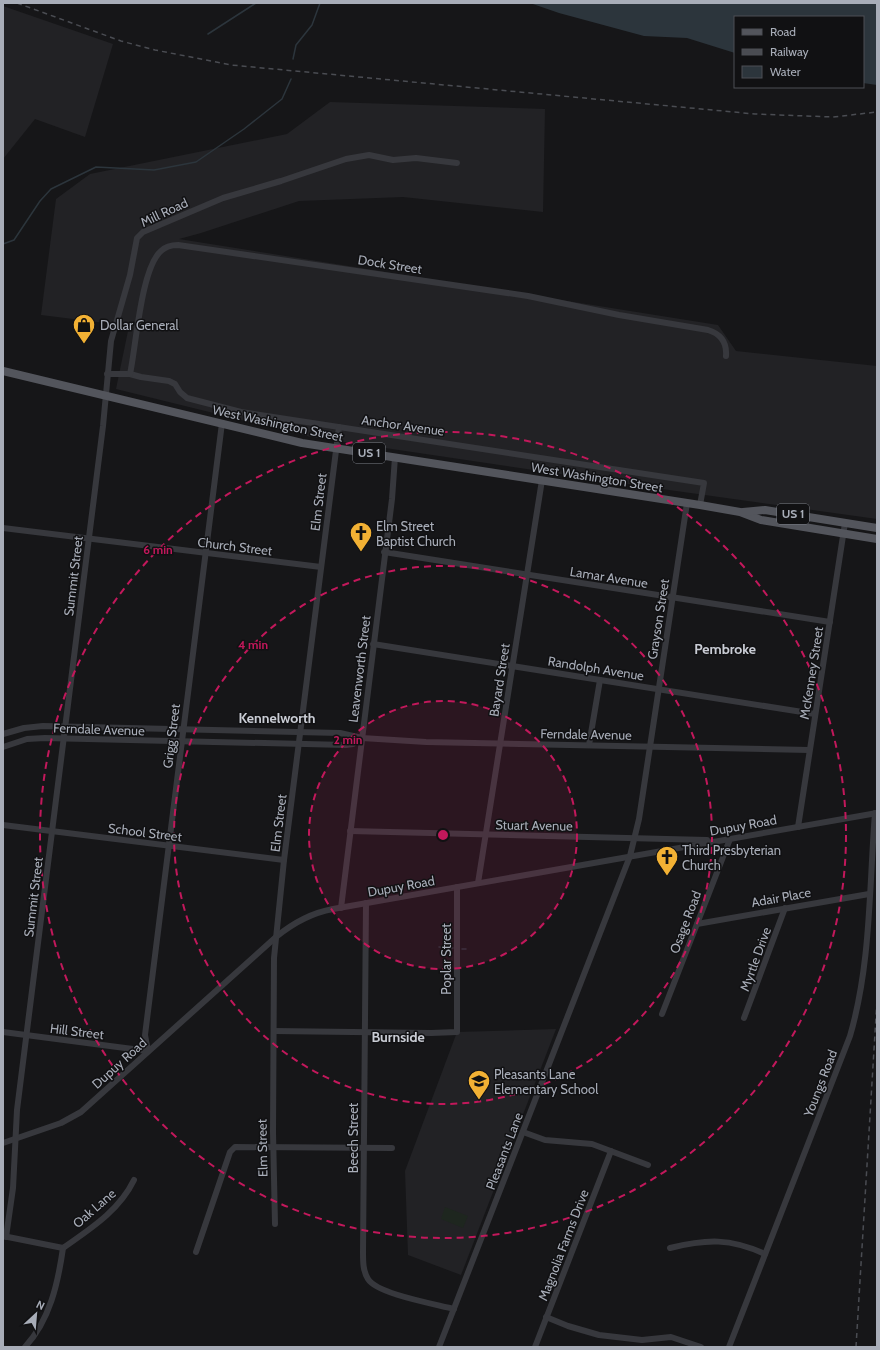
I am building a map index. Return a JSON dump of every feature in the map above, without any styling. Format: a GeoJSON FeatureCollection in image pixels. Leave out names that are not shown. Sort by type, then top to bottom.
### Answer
{"type":"FeatureCollection","features":[{"type":"Feature","properties":{"kind":"main road","name":"West Washington Street"},"geometry":{"type":"LineString","coordinates":[[3,371],[302,442],[700,505],[740,512],[761,520],[877,539]]}},
{"type":"Feature","properties":{"kind":"main road","name":"West Washington Street"},"geometry":{"type":"LineString","coordinates":[[740,512],[765,510],[877,528]]}},
{"type":"Feature","properties":{"kind":"street","name":"Mill Road"},"geometry":{"type":"LineString","coordinates":[[105,395],[111,341],[130,275],[137,238],[141,233],[224,198],[333,163],[361,156],[393,160],[416,158],[457,162]]}},
{"type":"Feature","properties":{"kind":"street","name":"Dock Street"},"geometry":{"type":"LineString","coordinates":[[130,374],[140,304],[147,279],[159,253],[163,249],[178,244],[528,296],[619,315],[708,330],[719,335],[723,340],[726,346],[726,356]]}},
{"type":"Feature","properties":{"kind":"street","name":"Anchor Avenue"},"geometry":{"type":"LineString","coordinates":[[107,374],[130,374],[169,381],[175,384],[183,396],[222,408],[704,483],[700,505]]}},
{"type":"Feature","properties":{"kind":"street","name":"Summit Street"},"geometry":{"type":"LineString","coordinates":[[63,1248],[4,1237],[13,1188],[17,1110],[89,539],[105,395]]}},
{"type":"Feature","properties":{"kind":"street","name":"Grigg Street"},"geometry":{"type":"LineString","coordinates":[[148,1051],[146,1035],[181,742],[222,423]]}},
{"type":"Feature","properties":{"kind":"street","name":"Elm Street"},"geometry":{"type":"LineString","coordinates":[[274,1224],[273,1147],[276,937],[284,860],[339,427]]}},
{"type":"Feature","properties":{"kind":"street","name":"Leavenworth Street"},"geometry":{"type":"LineString","coordinates":[[341,908],[395,457]]}},
{"type":"Feature","properties":{"kind":"street","name":"Bayard Street"},"geometry":{"type":"LineString","coordinates":[[478,883],[542,480]]}},
{"type":"Feature","properties":{"kind":"street","name":"Grayson Street"},"geometry":{"type":"LineString","coordinates":[[630,856],[635,838],[687,503]]}},
{"type":"Feature","properties":{"kind":"street","name":"McKenney Street"},"geometry":{"type":"LineString","coordinates":[[798,827],[845,523]]}},
{"type":"Feature","properties":{"kind":"street","name":"Church Street"},"geometry":{"type":"LineString","coordinates":[[3,528],[321,567]]}},
{"type":"Feature","properties":{"kind":"street","name":"Lamar Avenue"},"geometry":{"type":"LineString","coordinates":[[384,552],[830,622]]}},
{"type":"Feature","properties":{"kind":"street","name":"Randolph Avenue"},"geometry":{"type":"LineString","coordinates":[[373,644],[815,714]]}},
{"type":"Feature","properties":{"kind":"street"},"geometry":{"type":"LineString","coordinates":[[589,745],[600,680]]}},
{"type":"Feature","properties":{"kind":"street","name":"Ferndale Avenue"},"geometry":{"type":"LineString","coordinates":[[3,734],[33,726],[65,726],[340,733],[362,738],[426,742],[809,750]]}},
{"type":"Feature","properties":{"kind":"street","name":"Ferndale Avenue"},"geometry":{"type":"LineString","coordinates":[[3,746],[32,739],[63,739],[346,746],[353,744],[362,738]]}},
{"type":"Feature","properties":{"kind":"street","name":"Dupuy Road"},"geometry":{"type":"LineString","coordinates":[[3,1143],[61,1123],[75,1116],[276,937],[299,920],[312,914],[366,903],[876,813]]}},
{"type":"Feature","properties":{"kind":"street","name":"Youngs Road"},"geometry":{"type":"LineString","coordinates":[[729,1347],[850,1036],[865,968],[869,894],[876,813]]}},
{"type":"Feature","properties":{"kind":"street","name":"School Street"},"geometry":{"type":"LineString","coordinates":[[3,825],[284,860]]}},
{"type":"Feature","properties":{"kind":"street","name":"Stuart Avenue"},"geometry":{"type":"LineString","coordinates":[[350,832],[717,841]]}},
{"type":"Feature","properties":{"kind":"street","name":"Osage Road"},"geometry":{"type":"LineString","coordinates":[[662,1014],[730,839]]}},
{"type":"Feature","properties":{"kind":"street","name":"Pleasants Lane"},"geometry":{"type":"LineString","coordinates":[[440,1345],[630,856]]}},
{"type":"Feature","properties":{"kind":"street","name":"Poplar Street"},"geometry":{"type":"LineString","coordinates":[[365,1032],[457,1032],[458,887]]}},
{"type":"Feature","properties":{"kind":"street","name":"Adair Place"},"geometry":{"type":"LineString","coordinates":[[697,924],[869,894]]}},
{"type":"Feature","properties":{"kind":"street","name":"Beech Street"},"geometry":{"type":"LineString","coordinates":[[366,903],[363,1252],[365,1273],[368,1280],[382,1290],[454,1309]]}},
{"type":"Feature","properties":{"kind":"street","name":"Myrtle Drive"},"geometry":{"type":"LineString","coordinates":[[744,1018],[785,908]]}},
{"type":"Feature","properties":{"kind":"street","name":"Hill Street"},"geometry":{"type":"LineString","coordinates":[[3,1032],[148,1051]]}},
{"type":"Feature","properties":{"kind":"street"},"geometry":{"type":"LineString","coordinates":[[274,1032],[365,1032]]}},
{"type":"Feature","properties":{"kind":"street"},"geometry":{"type":"LineString","coordinates":[[523,1132],[545,1140],[592,1144],[648,1165]]}},
{"type":"Feature","properties":{"kind":"street"},"geometry":{"type":"LineString","coordinates":[[196,1252],[230,1152],[235,1147],[392,1148]]}},
{"type":"Feature","properties":{"kind":"street","name":"Magnolia Farms Drive"},"geometry":{"type":"LineString","coordinates":[[535,1347],[611,1151]]}},
{"type":"Feature","properties":{"kind":"street","name":"Oak Lane"},"geometry":{"type":"LineString","coordinates":[[63,1248],[112,1211],[123,1199],[134,1180]]}},
{"type":"Feature","properties":{"kind":"street"},"geometry":{"type":"LineString","coordinates":[[670,1248],[696,1242],[718,1241],[738,1244],[765,1254]]}},
{"type":"Feature","properties":{"kind":"street"},"geometry":{"type":"LineString","coordinates":[[25,1347],[35,1335],[56,1292],[63,1248]]}},
{"type":"Feature","properties":{"kind":"street"},"geometry":{"type":"LineString","coordinates":[[546,1317],[568,1326],[599,1335],[642,1340],[663,1338],[681,1340],[701,1347]]}},
{"type":"Feature","properties":{"kind":"street"},"geometry":{"type":"LineString","coordinates":[[678,1347],[681,1340]]}},
{"type":"Feature","properties":{"kind":"shaded area"},"geometry":{"type":"Polygon","coordinates":[[[3,6],[113,44],[85,137],[35,119],[3,159],[3,6]]]}},
{"type":"Feature","properties":{"kind":"shaded area"},"geometry":{"type":"Polygon","coordinates":[[[330,102],[545,109],[543,212],[403,197],[299,201],[179,239],[718,325],[736,351],[877,366],[877,519],[311,437],[116,389],[129,326],[41,315],[56,199],[90,174],[287,134],[330,102]]]}},
{"type":"Feature","properties":{"kind":"shaded area","name":"Pleasants Lane Elementary School"},"geometry":{"type":"Polygon","coordinates":[[[556,1029],[461,1275],[408,1255],[405,1171],[457,1032],[556,1029]]]}},
{"type":"Feature","properties":{"kind":"shaded area"},"geometry":{"type":"Polygon","coordinates":[[[445,1207],[468,1216],[463,1228],[441,1219],[445,1207]]]}},
{"type":"Feature","properties":{"kind":"water"},"geometry":{"type":"Polygon","coordinates":[[[530,3],[877,3],[877,85],[864,83],[864,16],[734,16],[734,53],[687,38],[644,36],[559,13],[530,3]]]}},
{"type":"Feature","properties":{"kind":"waterway"},"geometry":{"type":"LineString","coordinates":[[208,34],[256,3]]}},
{"type":"Feature","properties":{"kind":"waterway"},"geometry":{"type":"LineString","coordinates":[[293,59],[296,45],[312,25],[320,3]]}},
{"type":"Feature","properties":{"kind":"waterway"},"geometry":{"type":"LineString","coordinates":[[3,244],[14,240],[40,201],[51,189],[96,167],[154,170],[196,162],[244,129],[282,99],[291,79]]}},
{"type":"Feature","properties":{"kind":"waterway"},"geometry":{"type":"LineString","coordinates":[[439,947],[453,948]]}},
{"type":"Feature","properties":{"kind":"railway"},"geometry":{"type":"LineString","coordinates":[[17,3],[121,41],[155,50],[231,65],[755,114],[833,117],[877,112]]}},
{"type":"Feature","properties":{"kind":"railway"},"geometry":{"type":"LineString","coordinates":[[856,1347],[877,1000]]}},
{"type":"Feature","properties":{"kind":"place","name":"Dollar General"},"geometry":{"type":"Point","coordinates":[84,344]}},
{"type":"Feature","properties":{"kind":"place","name":"Elm Street Baptist Church"},"geometry":{"type":"Point","coordinates":[361,552]}},
{"type":"Feature","properties":{"kind":"place","name":"Third Presbyterian Church"},"geometry":{"type":"Point","coordinates":[667,876]}},
{"type":"Feature","properties":{"kind":"place","name":"Pleasants Lane Elementary School"},"geometry":{"type":"Point","coordinates":[479,1100]}},
{"type":"Feature","properties":{"kind":"district","name":"Pembroke"},"geometry":{"type":"Point","coordinates":[725,649]}},
{"type":"Feature","properties":{"kind":"district","name":"Kennelworth"},"geometry":{"type":"Point","coordinates":[277,718]}},
{"type":"Feature","properties":{"kind":"district","name":"Burnside"},"geometry":{"type":"Point","coordinates":[398,1037]}}]}
